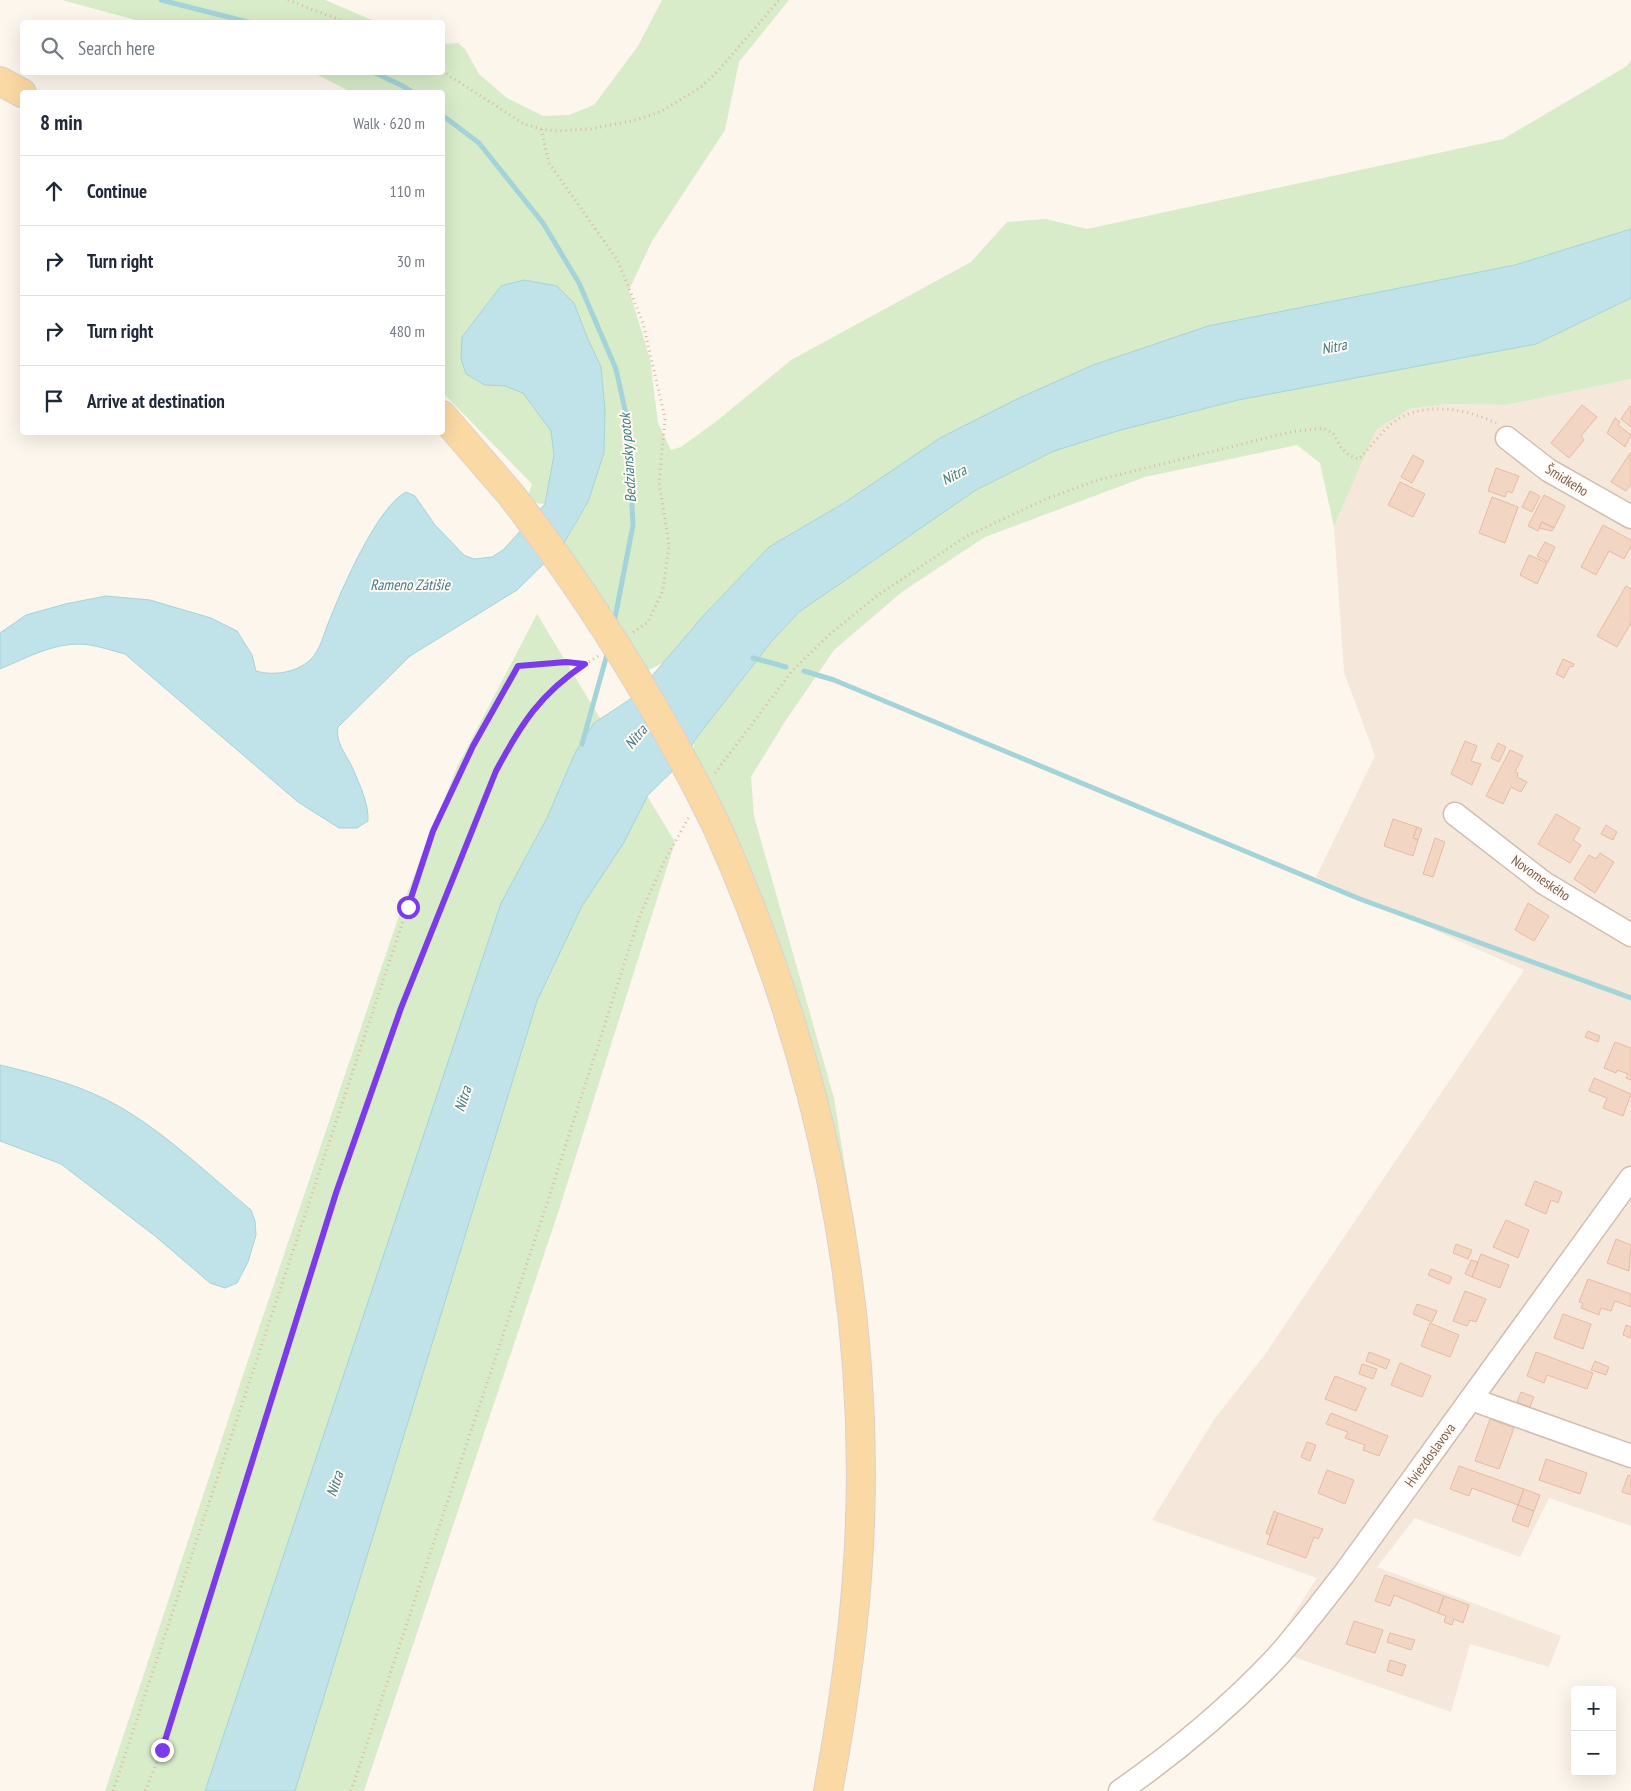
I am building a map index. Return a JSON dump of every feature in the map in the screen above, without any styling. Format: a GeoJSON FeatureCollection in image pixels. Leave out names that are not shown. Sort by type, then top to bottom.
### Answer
{"type":"FeatureCollection","features":[{"type":"Feature","properties":{"kind":"main road"},"geometry":{"type":"LineString","coordinates":[[0,81],[20,92]]}},
{"type":"Feature","properties":{"kind":"main road"},"geometry":{"type":"LineString","coordinates":[[445,419],[512,496],[566,568],[628,661],[676,745],[717,827],[750,904],[797,1038],[812,1090],[837,1204],[851,1292],[858,1393],[860,1544],[850,1656],[828,1791]]}},
{"type":"Feature","properties":{"kind":"street","name":"Šmidkeho"},"geometry":{"type":"LineString","coordinates":[[1507,438],[1548,470],[1631,517]]}},
{"type":"Feature","properties":{"kind":"street","name":"Novomeského"},"geometry":{"type":"LineString","coordinates":[[1454,814],[1544,883],[1631,935]]}},
{"type":"Feature","properties":{"kind":"street","name":"Hviezdoslavova"},"geometry":{"type":"LineString","coordinates":[[1120,1791],[1153,1768],[1212,1718],[1275,1658],[1310,1618],[1344,1574],[1631,1178]]}},
{"type":"Feature","properties":{"kind":"street"},"geometry":{"type":"LineString","coordinates":[[1471,1399],[1631,1456]]}},
{"type":"Feature","properties":{"kind":"path"},"geometry":{"type":"LineString","coordinates":[[288,0],[340,20]]}},
{"type":"Feature","properties":{"kind":"path"},"geometry":{"type":"LineString","coordinates":[[445,73],[524,124],[541,129],[557,131],[590,129],[636,120],[660,112],[701,87],[718,71],[778,0]]}},
{"type":"Feature","properties":{"kind":"path"},"geometry":{"type":"LineString","coordinates":[[541,129],[549,163],[618,262],[643,324],[665,418],[659,482],[669,544],[663,590],[648,622],[624,638]]}},
{"type":"Feature","properties":{"kind":"path"},"geometry":{"type":"LineString","coordinates":[[714,774],[792,671],[830,634],[878,595],[967,536],[1046,499],[1098,480],[1152,465],[1290,432],[1323,428],[1333,433],[1341,448],[1350,456],[1359,459],[1379,436],[1403,416],[1442,408],[1478,414],[1496,423],[1507,438]]}},
{"type":"Feature","properties":{"kind":"path"},"geometry":{"type":"LineString","coordinates":[[145,1791],[162,1750],[336,1193],[401,1008],[496,771],[532,710],[561,680],[601,654]]}},
{"type":"Feature","properties":{"kind":"path"},"geometry":{"type":"LineString","coordinates":[[113,1791],[433,831],[473,746],[518,666],[566,662],[585,664]]}},
{"type":"Feature","properties":{"kind":"path"},"geometry":{"type":"LineString","coordinates":[[351,1791],[549,1197],[640,915],[664,862],[691,813]]}},
{"type":"Feature","properties":{"kind":"shaded area"},"geometry":{"type":"Polygon","coordinates":[[[1631,379],[1631,1526],[1549,1498],[1520,1557],[1415,1518],[1377,1567],[1561,1636],[1549,1667],[1470,1644],[1451,1712],[1271,1649],[1317,1578],[1152,1520],[1215,1418],[1264,1356],[1524,970],[1316,877],[1375,756],[1344,672],[1334,527],[1376,430],[1409,409],[1446,404],[1507,405],[1631,379]]]}},
{"type":"Feature","properties":{"kind":"green space"},"geometry":{"type":"Polygon","coordinates":[[[62,0],[325,0],[372,20],[136,20],[62,0]]]}},
{"type":"Feature","properties":{"kind":"green space"},"geometry":{"type":"Polygon","coordinates":[[[662,0],[789,0],[739,62],[725,130],[652,241],[629,290],[650,359],[658,423],[671,450],[681,447],[718,420],[791,360],[971,262],[1007,222],[1046,219],[1087,229],[1503,139],[1627,66],[1631,60],[1631,229],[1515,265],[1208,326],[1093,365],[1019,398],[769,547],[703,616],[663,663],[642,673],[562,546],[587,505],[604,453],[605,410],[601,367],[574,303],[557,286],[524,280],[501,286],[462,337],[485,385],[505,386],[523,393],[551,430],[554,455],[545,504],[526,502],[532,484],[445,395],[445,90],[347,90],[318,75],[445,75],[445,44],[458,43],[465,49],[479,74],[507,98],[543,116],[569,115],[594,105],[638,46],[662,0]]]}},
{"type":"Feature","properties":{"kind":"green space"},"geometry":{"type":"Polygon","coordinates":[[[1631,298],[1631,379],[1507,405],[1446,404],[1409,409],[1376,430],[1334,527],[1320,463],[1297,445],[1145,477],[985,537],[902,592],[834,650],[784,723],[751,777],[754,816],[834,1098],[857,1241],[831,1132],[693,764],[694,741],[772,641],[799,612],[976,490],[1054,451],[1121,430],[1238,400],[1536,344],[1631,298]]]}},
{"type":"Feature","properties":{"kind":"green space"},"geometry":{"type":"Polygon","coordinates":[[[537,614],[675,842],[558,1213],[364,1791],[105,1791],[245,1369],[404,901],[457,767],[537,614]]]}},
{"type":"Feature","properties":{"kind":"water","name":"Nitra"},"geometry":{"type":"Polygon","coordinates":[[[1631,229],[1631,298],[1536,344],[1238,400],[1121,430],[1054,451],[976,490],[799,612],[772,641],[694,741],[687,757],[648,795],[623,844],[582,906],[537,1001],[295,1791],[205,1791],[501,903],[547,818],[575,753],[594,723],[635,696],[703,616],[769,547],[847,501],[940,438],[1017,399],[1093,365],[1208,326],[1515,265],[1631,229]]]}},
{"type":"Feature","properties":{"kind":"water","name":"Rameno Zátišie"},"geometry":{"type":"Polygon","coordinates":[[[524,280],[557,286],[574,303],[601,367],[605,410],[604,453],[588,502],[562,546],[517,590],[410,656],[338,727],[340,744],[364,795],[368,821],[357,828],[339,828],[298,802],[125,654],[90,645],[67,645],[55,647],[0,669],[0,633],[26,615],[65,604],[106,596],[150,600],[211,618],[237,631],[252,655],[256,671],[277,673],[298,668],[310,660],[317,651],[343,588],[373,530],[395,500],[406,492],[415,496],[435,525],[464,555],[474,559],[492,557],[503,550],[545,504],[554,455],[551,431],[523,393],[505,386],[485,385],[466,374],[461,359],[462,337],[501,286],[524,280]]]}},
{"type":"Feature","properties":{"kind":"water"},"geometry":{"type":"Polygon","coordinates":[[[0,1065],[78,1087],[122,1108],[172,1143],[251,1210],[255,1221],[256,1235],[248,1262],[237,1283],[225,1288],[210,1283],[155,1236],[61,1164],[0,1141],[0,1065]]]}},
{"type":"Feature","properties":{"kind":"building"},"geometry":{"type":"Polygon","coordinates":[[[1582,405],[1597,417],[1581,436],[1584,440],[1569,458],[1551,443],[1582,405]]]}},
{"type":"Feature","properties":{"kind":"building"},"geometry":{"type":"Polygon","coordinates":[[[1631,407],[1631,427],[1621,419],[1631,407]]]}},
{"type":"Feature","properties":{"kind":"building"},"geometry":{"type":"Polygon","coordinates":[[[1615,418],[1620,422],[1618,425],[1631,435],[1625,447],[1607,433],[1615,418]]]}},
{"type":"Feature","properties":{"kind":"building"},"geometry":{"type":"Polygon","coordinates":[[[1631,452],[1631,484],[1626,491],[1611,482],[1631,452]]]}},
{"type":"Feature","properties":{"kind":"building"},"geometry":{"type":"Polygon","coordinates":[[[1413,455],[1424,461],[1412,483],[1401,477],[1413,455]]]}},
{"type":"Feature","properties":{"kind":"building"},"geometry":{"type":"Polygon","coordinates":[[[1496,468],[1519,476],[1512,493],[1507,491],[1505,497],[1488,491],[1496,468]]]}},
{"type":"Feature","properties":{"kind":"building"},"geometry":{"type":"Polygon","coordinates":[[[1400,482],[1425,494],[1413,517],[1388,505],[1400,482]]]}},
{"type":"Feature","properties":{"kind":"building"},"geometry":{"type":"Polygon","coordinates":[[[1530,491],[1540,496],[1532,512],[1522,507],[1530,491]]]}},
{"type":"Feature","properties":{"kind":"building"},"geometry":{"type":"Polygon","coordinates":[[[1544,495],[1565,506],[1554,528],[1542,522],[1538,531],[1528,526],[1544,495]]]}},
{"type":"Feature","properties":{"kind":"building"},"geometry":{"type":"Polygon","coordinates":[[[1492,497],[1518,507],[1505,543],[1479,533],[1492,497]]]}},
{"type":"Feature","properties":{"kind":"building"},"geometry":{"type":"Polygon","coordinates":[[[1542,522],[1554,528],[1552,531],[1539,528],[1542,522]]]}},
{"type":"Feature","properties":{"kind":"building"},"geometry":{"type":"Polygon","coordinates":[[[1603,525],[1631,540],[1631,546],[1624,559],[1609,551],[1596,575],[1581,567],[1603,525]]]}},
{"type":"Feature","properties":{"kind":"building"},"geometry":{"type":"Polygon","coordinates":[[[1545,542],[1555,547],[1548,562],[1537,556],[1545,542]]]}},
{"type":"Feature","properties":{"kind":"building"},"geometry":{"type":"Polygon","coordinates":[[[1529,555],[1547,563],[1537,584],[1520,575],[1529,555]]]}},
{"type":"Feature","properties":{"kind":"building"},"geometry":{"type":"Polygon","coordinates":[[[1626,586],[1631,589],[1631,623],[1617,647],[1597,636],[1626,586]]]}},
{"type":"Feature","properties":{"kind":"building"},"geometry":{"type":"Polygon","coordinates":[[[1563,659],[1574,664],[1573,667],[1570,666],[1564,678],[1556,674],[1563,659]]]}},
{"type":"Feature","properties":{"kind":"building"},"geometry":{"type":"Polygon","coordinates":[[[1465,741],[1477,746],[1471,761],[1481,764],[1472,785],[1451,774],[1465,741]]]}},
{"type":"Feature","properties":{"kind":"building"},"geometry":{"type":"Polygon","coordinates":[[[1498,743],[1506,747],[1499,762],[1491,758],[1498,743]]]}},
{"type":"Feature","properties":{"kind":"building"},"geometry":{"type":"Polygon","coordinates":[[[1510,750],[1523,756],[1515,772],[1518,773],[1517,777],[1527,782],[1521,792],[1511,787],[1503,804],[1486,796],[1510,750]]]}},
{"type":"Feature","properties":{"kind":"building"},"geometry":{"type":"Polygon","coordinates":[[[1556,814],[1580,828],[1573,840],[1581,845],[1570,863],[1538,844],[1556,814]]]}},
{"type":"Feature","properties":{"kind":"building"},"geometry":{"type":"Polygon","coordinates":[[[1393,819],[1417,827],[1413,838],[1418,840],[1413,856],[1384,846],[1393,819]]]}},
{"type":"Feature","properties":{"kind":"building"},"geometry":{"type":"Polygon","coordinates":[[[1606,825],[1617,832],[1613,840],[1601,834],[1606,825]]]}},
{"type":"Feature","properties":{"kind":"building"},"geometry":{"type":"Polygon","coordinates":[[[1417,827],[1422,829],[1418,840],[1413,838],[1417,827]]]}},
{"type":"Feature","properties":{"kind":"building"},"geometry":{"type":"Polygon","coordinates":[[[1435,838],[1445,842],[1433,877],[1423,874],[1435,838]]]}},
{"type":"Feature","properties":{"kind":"building"},"geometry":{"type":"Polygon","coordinates":[[[1600,853],[1614,862],[1595,893],[1574,879],[1589,855],[1596,859],[1600,853]]]}},
{"type":"Feature","properties":{"kind":"building"},"geometry":{"type":"Polygon","coordinates":[[[1528,903],[1549,916],[1534,941],[1515,930],[1528,903]]]}},
{"type":"Feature","properties":{"kind":"building"},"geometry":{"type":"Polygon","coordinates":[[[1588,1031],[1600,1036],[1598,1042],[1585,1037],[1588,1031]]]}},
{"type":"Feature","properties":{"kind":"building"},"geometry":{"type":"Polygon","coordinates":[[[1615,1042],[1631,1048],[1631,1080],[1626,1078],[1628,1074],[1617,1070],[1616,1073],[1604,1068],[1615,1042]]]}},
{"type":"Feature","properties":{"kind":"building"},"geometry":{"type":"Polygon","coordinates":[[[1594,1078],[1631,1094],[1623,1116],[1603,1108],[1607,1098],[1589,1091],[1594,1078]]]}},
{"type":"Feature","properties":{"kind":"building"},"geometry":{"type":"Polygon","coordinates":[[[1535,1181],[1562,1192],[1558,1203],[1551,1200],[1546,1214],[1525,1205],[1535,1181]]]}},
{"type":"Feature","properties":{"kind":"building"},"geometry":{"type":"Polygon","coordinates":[[[1506,1220],[1529,1230],[1518,1258],[1493,1247],[1506,1220]]]}},
{"type":"Feature","properties":{"kind":"building"},"geometry":{"type":"Polygon","coordinates":[[[1616,1239],[1631,1245],[1629,1271],[1607,1263],[1616,1239]]]}},
{"type":"Feature","properties":{"kind":"building"},"geometry":{"type":"Polygon","coordinates":[[[1456,1244],[1472,1250],[1468,1259],[1453,1253],[1456,1244]]]}},
{"type":"Feature","properties":{"kind":"building"},"geometry":{"type":"Polygon","coordinates":[[[1481,1254],[1509,1265],[1500,1288],[1472,1277],[1481,1254]]]}},
{"type":"Feature","properties":{"kind":"building"},"geometry":{"type":"Polygon","coordinates":[[[1471,1260],[1478,1262],[1472,1277],[1465,1274],[1471,1260]]]}},
{"type":"Feature","properties":{"kind":"building"},"geometry":{"type":"Polygon","coordinates":[[[1431,1269],[1452,1277],[1449,1284],[1428,1275],[1431,1269]]]}},
{"type":"Feature","properties":{"kind":"building"},"geometry":{"type":"Polygon","coordinates":[[[1588,1279],[1631,1294],[1631,1307],[1615,1301],[1611,1311],[1601,1308],[1599,1315],[1581,1308],[1583,1303],[1579,1302],[1588,1279]]]}},
{"type":"Feature","properties":{"kind":"building"},"geometry":{"type":"Polygon","coordinates":[[[1465,1291],[1486,1299],[1476,1322],[1470,1320],[1467,1326],[1453,1321],[1465,1291]]]}},
{"type":"Feature","properties":{"kind":"building"},"geometry":{"type":"Polygon","coordinates":[[[1417,1304],[1437,1311],[1432,1322],[1413,1314],[1417,1304]]]}},
{"type":"Feature","properties":{"kind":"building"},"geometry":{"type":"Polygon","coordinates":[[[1563,1314],[1591,1324],[1583,1349],[1554,1338],[1563,1314]]]}},
{"type":"Feature","properties":{"kind":"building"},"geometry":{"type":"Polygon","coordinates":[[[1430,1323],[1459,1335],[1450,1357],[1421,1346],[1430,1323]]]}},
{"type":"Feature","properties":{"kind":"building"},"geometry":{"type":"Polygon","coordinates":[[[1626,1325],[1631,1327],[1631,1338],[1623,1335],[1626,1325]]]}},
{"type":"Feature","properties":{"kind":"building"},"geometry":{"type":"Polygon","coordinates":[[[1369,1352],[1390,1360],[1386,1369],[1366,1361],[1369,1352]]]}},
{"type":"Feature","properties":{"kind":"building"},"geometry":{"type":"Polygon","coordinates":[[[1536,1352],[1593,1373],[1587,1389],[1547,1375],[1544,1383],[1527,1376],[1536,1352]]]}},
{"type":"Feature","properties":{"kind":"building"},"geometry":{"type":"Polygon","coordinates":[[[1595,1361],[1609,1367],[1606,1375],[1591,1370],[1595,1361]]]}},
{"type":"Feature","properties":{"kind":"building"},"geometry":{"type":"Polygon","coordinates":[[[1400,1363],[1431,1376],[1422,1397],[1391,1385],[1400,1363]]]}},
{"type":"Feature","properties":{"kind":"building"},"geometry":{"type":"Polygon","coordinates":[[[1362,1364],[1377,1369],[1373,1379],[1359,1374],[1362,1364]]]}},
{"type":"Feature","properties":{"kind":"building"},"geometry":{"type":"Polygon","coordinates":[[[1335,1376],[1366,1388],[1356,1411],[1325,1399],[1335,1376]]]}},
{"type":"Feature","properties":{"kind":"building"},"geometry":{"type":"Polygon","coordinates":[[[1521,1392],[1534,1397],[1530,1407],[1517,1402],[1521,1392]]]}},
{"type":"Feature","properties":{"kind":"building"},"geometry":{"type":"Polygon","coordinates":[[[1331,1413],[1388,1436],[1379,1456],[1363,1450],[1365,1445],[1345,1438],[1348,1432],[1326,1424],[1331,1413]]]}},
{"type":"Feature","properties":{"kind":"building"},"geometry":{"type":"Polygon","coordinates":[[[1490,1419],[1514,1428],[1499,1469],[1475,1461],[1490,1419]]]}},
{"type":"Feature","properties":{"kind":"building"},"geometry":{"type":"Polygon","coordinates":[[[1307,1442],[1316,1445],[1310,1461],[1301,1457],[1307,1442]]]}},
{"type":"Feature","properties":{"kind":"building"},"geometry":{"type":"Polygon","coordinates":[[[1546,1459],[1587,1473],[1580,1494],[1539,1480],[1546,1459]]]}},
{"type":"Feature","properties":{"kind":"building"},"geometry":{"type":"Polygon","coordinates":[[[1459,1466],[1524,1489],[1518,1505],[1472,1488],[1469,1496],[1450,1489],[1459,1466]]]}},
{"type":"Feature","properties":{"kind":"building"},"geometry":{"type":"Polygon","coordinates":[[[1327,1470],[1354,1480],[1345,1504],[1318,1493],[1327,1470]]]}},
{"type":"Feature","properties":{"kind":"building"},"geometry":{"type":"Polygon","coordinates":[[[1628,1475],[1631,1476],[1631,1495],[1622,1492],[1628,1475]]]}},
{"type":"Feature","properties":{"kind":"building"},"geometry":{"type":"Polygon","coordinates":[[[1524,1489],[1540,1495],[1534,1511],[1518,1505],[1524,1489]]]}},
{"type":"Feature","properties":{"kind":"building"},"geometry":{"type":"Polygon","coordinates":[[[1518,1505],[1534,1511],[1528,1527],[1512,1521],[1518,1505]]]}},
{"type":"Feature","properties":{"kind":"building"},"geometry":{"type":"Polygon","coordinates":[[[1274,1511],[1278,1513],[1270,1535],[1266,1533],[1274,1511]]]}},
{"type":"Feature","properties":{"kind":"building"},"geometry":{"type":"Polygon","coordinates":[[[1278,1513],[1323,1529],[1318,1539],[1314,1537],[1306,1558],[1267,1544],[1278,1513]]]}},
{"type":"Feature","properties":{"kind":"building"},"geometry":{"type":"Polygon","coordinates":[[[1385,1575],[1444,1596],[1438,1613],[1394,1595],[1390,1606],[1375,1601],[1385,1575]]]}},
{"type":"Feature","properties":{"kind":"building"},"geometry":{"type":"Polygon","coordinates":[[[1444,1596],[1469,1605],[1463,1623],[1454,1619],[1452,1625],[1444,1622],[1446,1616],[1438,1613],[1444,1596]]]}},
{"type":"Feature","properties":{"kind":"building"},"geometry":{"type":"Polygon","coordinates":[[[1354,1621],[1383,1630],[1375,1653],[1346,1644],[1354,1621]]]}},
{"type":"Feature","properties":{"kind":"building"},"geometry":{"type":"Polygon","coordinates":[[[1390,1633],[1415,1640],[1411,1650],[1387,1642],[1390,1633]]]}},
{"type":"Feature","properties":{"kind":"building"},"geometry":{"type":"Polygon","coordinates":[[[1390,1660],[1406,1665],[1402,1676],[1387,1671],[1390,1660]]]}},
{"type":"Feature","properties":{"kind":"waterway","name":"Bedziansky potok"},"geometry":{"type":"LineString","coordinates":[[161,0],[240,20]]}},
{"type":"Feature","properties":{"kind":"waterway","name":"Bedziansky potok"},"geometry":{"type":"LineString","coordinates":[[379,75],[409,90]]}},
{"type":"Feature","properties":{"kind":"waterway","name":"Bedziansky potok"},"geometry":{"type":"LineString","coordinates":[[445,117],[479,143],[543,223],[579,283],[616,369],[628,424],[633,525],[614,623]]}},
{"type":"Feature","properties":{"kind":"waterway","name":"Bedziansky potok"},"geometry":{"type":"LineString","coordinates":[[582,744],[608,651]]}},
{"type":"Feature","properties":{"kind":"waterway"},"geometry":{"type":"LineString","coordinates":[[753,658],[786,667]]}},
{"type":"Feature","properties":{"kind":"waterway"},"geometry":{"type":"LineString","coordinates":[[804,671],[834,680],[1360,899],[1631,998]]}},
{"type":"Feature","properties":{"kind":"route"},"geometry":{"type":"LineString","coordinates":[[162,1750],[336,1193],[401,1008],[496,771],[512,741],[532,710],[561,680],[585,664],[566,662],[518,666],[473,746],[433,831],[408,907]]}}]}
